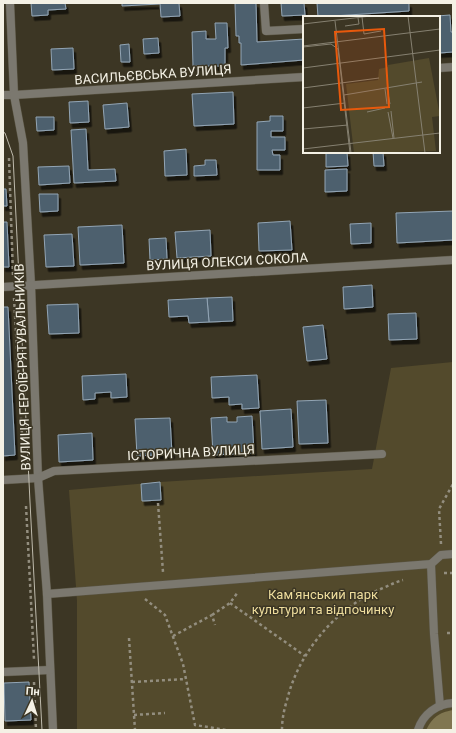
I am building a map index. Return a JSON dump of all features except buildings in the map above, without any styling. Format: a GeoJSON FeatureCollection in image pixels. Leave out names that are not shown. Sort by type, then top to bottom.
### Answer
{"type":"FeatureCollection","features":[{"type":"Feature","properties":{"kind":"street","name":"ВУЛИЦЯ ГЕРОЇВ-РЯТУВАЛЬНИКІВ"},"geometry":{"type":"LineString","coordinates":[[10,3],[14,95],[24,142],[38,478],[47,594],[53,730]]}},
{"type":"Feature","properties":{"kind":"street"},"geometry":{"type":"LineString","coordinates":[[264,3],[266,31],[303,29]]}},
{"type":"Feature","properties":{"kind":"street"},"geometry":{"type":"LineString","coordinates":[[440,68],[453,67]]}},
{"type":"Feature","properties":{"kind":"street","name":"ВАСИЛЬЄВСЬКА ВУЛИЦЯ"},"geometry":{"type":"LineString","coordinates":[[3,95],[303,77]]}},
{"type":"Feature","properties":{"kind":"street","name":"ВУЛИЦЯ ОЛЕКСИ СОКОЛА"},"geometry":{"type":"LineString","coordinates":[[3,287],[453,260]]}},
{"type":"Feature","properties":{"kind":"street","name":"ІСТОРИЧНА ВУЛИЦЯ"},"geometry":{"type":"LineString","coordinates":[[3,480],[38,478],[54,471],[382,454]]}},
{"type":"Feature","properties":{"kind":"street"},"geometry":{"type":"LineString","coordinates":[[47,594],[430,564],[441,555],[453,554]]}},
{"type":"Feature","properties":{"kind":"street"},"geometry":{"type":"LineString","coordinates":[[430,564],[440,706]]}},
{"type":"Feature","properties":{"kind":"street"},"geometry":{"type":"LineString","coordinates":[[3,672],[50,670]]}},
{"type":"Feature","properties":{"kind":"street"},"geometry":{"type":"LineString","coordinates":[[418,730],[426,715],[437,706],[453,703]]}},
{"type":"Feature","properties":{"kind":"path"},"geometry":{"type":"LineString","coordinates":[[9,158],[13,286],[23,455]]}},
{"type":"Feature","properties":{"kind":"path"},"geometry":{"type":"LineString","coordinates":[[441,555],[439,509],[453,484]]}},
{"type":"Feature","properties":{"kind":"path"},"geometry":{"type":"LineString","coordinates":[[26,502],[34,654],[36,730]]}},
{"type":"Feature","properties":{"kind":"path"},"geometry":{"type":"LineString","coordinates":[[158,503],[164,585]]}},
{"type":"Feature","properties":{"kind":"path"},"geometry":{"type":"LineString","coordinates":[[431,574],[453,573]]}},
{"type":"Feature","properties":{"kind":"path"},"geometry":{"type":"LineString","coordinates":[[173,636],[212,615],[230,603],[248,578]]}},
{"type":"Feature","properties":{"kind":"path"},"geometry":{"type":"LineString","coordinates":[[282,730],[282,720],[290,688],[305,656],[322,633],[344,611],[371,593],[408,579]]}},
{"type":"Feature","properties":{"kind":"path"},"geometry":{"type":"LineString","coordinates":[[130,587],[165,615],[183,664],[195,725],[226,730]]}},
{"type":"Feature","properties":{"kind":"path"},"geometry":{"type":"LineString","coordinates":[[230,603],[305,656]]}},
{"type":"Feature","properties":{"kind":"path"},"geometry":{"type":"LineString","coordinates":[[212,615],[215,625]]}},
{"type":"Feature","properties":{"kind":"path"},"geometry":{"type":"LineString","coordinates":[[129,638],[135,730]]}},
{"type":"Feature","properties":{"kind":"path"},"geometry":{"type":"LineString","coordinates":[[132,682],[186,679]]}},
{"type":"Feature","properties":{"kind":"path"},"geometry":{"type":"LineString","coordinates":[[134,715],[165,713]]}},
{"type":"Feature","properties":{"kind":"green space","name":"Кам'янський парк культури та відпочинку"},"geometry":{"type":"Polygon","coordinates":[[[453,362],[453,730],[77,730],[77,601],[69,490],[160,482],[372,469],[391,368],[453,362]]]}},
{"type":"Feature","properties":{"kind":"shaded area"},"geometry":{"type":"Polygon","coordinates":[[[453,710],[453,730],[426,730],[436,716],[453,710]]]}},
{"type":"Feature","properties":{"kind":"tram line"},"geometry":{"type":"LineString","coordinates":[[3,132],[5,133],[13,156],[42,730]]}}]}
